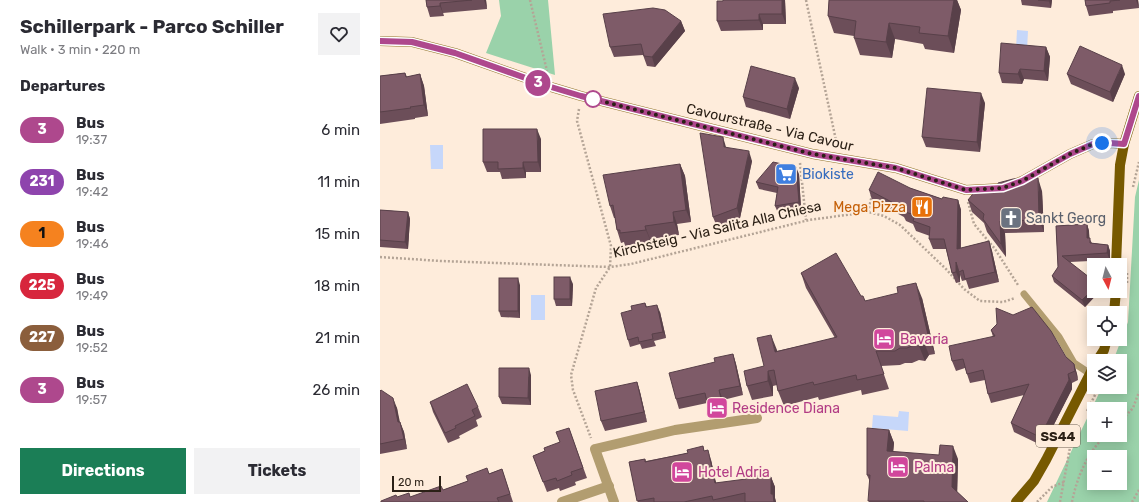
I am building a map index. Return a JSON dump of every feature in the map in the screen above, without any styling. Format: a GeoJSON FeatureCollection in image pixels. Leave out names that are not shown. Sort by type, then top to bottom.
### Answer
{"type":"FeatureCollection","features":[{"type":"Feature","properties":{"kind":"main road"},"geometry":{"type":"LineString","coordinates":[[1116,258],[1120,165],[1124,144],[1139,96]]}},
{"type":"Feature","properties":{"kind":"main road","name":"SS44"},"geometry":{"type":"LineString","coordinates":[[1016,502],[1034,481],[1087,379]]}},
{"type":"Feature","properties":{"kind":"street","name":"Cavourstraße - Via Cavour"},"geometry":{"type":"LineString","coordinates":[[380,41],[412,42],[430,46],[455,53],[581,96],[799,151],[896,168],[966,190],[1003,188],[1016,183],[1070,154],[1093,144],[1124,144]]}},
{"type":"Feature","properties":{"kind":"street"},"geometry":{"type":"LineString","coordinates":[[614,502],[595,449],[675,430],[757,418]]}},
{"type":"Feature","properties":{"kind":"street"},"geometry":{"type":"LineString","coordinates":[[562,502],[609,486]]}},
{"type":"Feature","properties":{"kind":"lane"},"geometry":{"type":"LineString","coordinates":[[1024,294],[1059,337],[1074,362],[1087,367]]}},
{"type":"Feature","properties":{"kind":"path"},"geometry":{"type":"LineString","coordinates":[[530,0],[551,87]]}},
{"type":"Feature","properties":{"kind":"path"},"geometry":{"type":"LineString","coordinates":[[806,0],[837,145],[836,158]]}},
{"type":"Feature","properties":{"kind":"path"},"geometry":{"type":"LineString","coordinates":[[581,96],[577,121],[611,246],[610,267],[596,288],[571,375],[573,390],[595,449]]}},
{"type":"Feature","properties":{"kind":"path"},"geometry":{"type":"LineString","coordinates":[[799,151],[806,220]]}},
{"type":"Feature","properties":{"kind":"path"},"geometry":{"type":"LineString","coordinates":[[868,212],[874,189]]}},
{"type":"Feature","properties":{"kind":"path"},"geometry":{"type":"LineString","coordinates":[[966,190],[969,209],[974,224],[995,249],[1024,294]]}},
{"type":"Feature","properties":{"kind":"path","name":"Kirchsteig - Via Salita Alla Chiesa"},"geometry":{"type":"LineString","coordinates":[[380,257],[441,261],[610,267],[631,264],[806,220],[868,212],[884,216],[900,225],[946,269],[964,289],[980,302],[1003,302],[1024,294]]}},
{"type":"Feature","properties":{"kind":"path"},"geometry":{"type":"LineString","coordinates":[[1127,414],[1133,408],[1139,392]]}},
{"type":"Feature","properties":{"kind":"path"},"geometry":{"type":"LineString","coordinates":[[1085,416],[1096,394]]}},
{"type":"Feature","properties":{"kind":"path"},"geometry":{"type":"LineString","coordinates":[[1060,502],[1065,482],[1071,443],[1074,436]]}},
{"type":"Feature","properties":{"kind":"path"},"geometry":{"type":"LineString","coordinates":[[1072,502],[1075,486],[1084,465],[1099,442]]}},
{"type":"Feature","properties":{"kind":"path"},"geometry":{"type":"LineString","coordinates":[[1037,502],[1052,487],[1065,482]]}},
{"type":"Feature","properties":{"kind":"path"},"geometry":{"type":"LineString","coordinates":[[1132,502],[1139,490]]}},
{"type":"Feature","properties":{"kind":"green space"},"geometry":{"type":"Polygon","coordinates":[[[499,0],[548,0],[555,75],[486,53],[501,16],[499,0]]]}},
{"type":"Feature","properties":{"kind":"green space"},"geometry":{"type":"Polygon","coordinates":[[[1139,180],[1139,502],[1047,502],[1087,418],[1087,442],[1127,442],[1127,402],[1095,402],[1099,394],[1127,394],[1127,354],[1116,354],[1119,346],[1127,346],[1135,197],[1139,180]]]}},
{"type":"Feature","properties":{"kind":"water"},"geometry":{"type":"Polygon","coordinates":[[[1017,30],[1028,31],[1027,50],[1016,49],[1017,30]]]}},
{"type":"Feature","properties":{"kind":"water"},"geometry":{"type":"Polygon","coordinates":[[[430,145],[443,145],[443,169],[431,169],[430,145]]]}},
{"type":"Feature","properties":{"kind":"water"},"geometry":{"type":"Polygon","coordinates":[[[531,295],[545,295],[545,320],[531,320],[531,295]]]}},
{"type":"Feature","properties":{"kind":"water"},"geometry":{"type":"Polygon","coordinates":[[[899,411],[909,412],[908,431],[872,428],[873,415],[898,417],[899,411]]]}},
{"type":"Feature","properties":{"kind":"building"},"geometry":{"type":"Polygon","coordinates":[[[426,0],[472,0],[440,3],[440,6],[427,7],[426,0]]]}},
{"type":"Feature","properties":{"kind":"building"},"geometry":{"type":"Polygon","coordinates":[[[782,0],[782,14],[759,14],[759,20],[717,21],[717,1],[782,0]]]}},
{"type":"Feature","properties":{"kind":"building"},"geometry":{"type":"Polygon","coordinates":[[[829,0],[954,0],[948,36],[919,33],[920,27],[889,23],[886,42],[854,38],[856,21],[828,16],[829,0]]]}},
{"type":"Feature","properties":{"kind":"building"},"geometry":{"type":"Polygon","coordinates":[[[1085,0],[1120,0],[1110,1],[1110,3],[1086,6],[1085,0]]]}},
{"type":"Feature","properties":{"kind":"building"},"geometry":{"type":"Polygon","coordinates":[[[653,8],[665,10],[681,21],[652,57],[644,56],[641,44],[610,47],[603,14],[653,8]]]}},
{"type":"Feature","properties":{"kind":"building"},"geometry":{"type":"Polygon","coordinates":[[[1001,43],[1046,47],[1044,71],[1020,69],[1018,74],[999,73],[1001,43]]]}},
{"type":"Feature","properties":{"kind":"building"},"geometry":{"type":"Polygon","coordinates":[[[1080,46],[1122,65],[1110,92],[1067,74],[1080,46]]]}},
{"type":"Feature","properties":{"kind":"building"},"geometry":{"type":"Polygon","coordinates":[[[751,66],[795,78],[787,109],[743,97],[751,66]]]}},
{"type":"Feature","properties":{"kind":"building"},"geometry":{"type":"Polygon","coordinates":[[[405,73],[406,77],[420,74],[424,105],[380,112],[380,76],[405,73]]]}},
{"type":"Feature","properties":{"kind":"building"},"geometry":{"type":"Polygon","coordinates":[[[927,88],[981,93],[977,142],[922,137],[927,88]]]}},
{"type":"Feature","properties":{"kind":"building"},"geometry":{"type":"Polygon","coordinates":[[[483,129],[537,129],[538,162],[523,162],[523,168],[498,169],[498,162],[483,162],[483,129]]]}},
{"type":"Feature","properties":{"kind":"building"},"geometry":{"type":"Polygon","coordinates":[[[700,133],[723,137],[724,147],[749,151],[737,208],[713,217],[700,133]]]}},
{"type":"Feature","properties":{"kind":"building"},"geometry":{"type":"Polygon","coordinates":[[[773,162],[796,167],[799,202],[775,206],[778,187],[756,182],[773,162]]]}},
{"type":"Feature","properties":{"kind":"building"},"geometry":{"type":"Polygon","coordinates":[[[680,164],[686,210],[673,212],[674,222],[645,226],[646,230],[620,233],[620,230],[617,230],[613,205],[610,206],[603,175],[680,164]]]}},
{"type":"Feature","properties":{"kind":"building"},"geometry":{"type":"Polygon","coordinates":[[[878,172],[910,188],[942,199],[943,197],[958,200],[957,249],[989,241],[995,272],[965,279],[963,270],[959,272],[956,262],[956,272],[952,273],[944,239],[929,239],[930,227],[913,221],[915,215],[902,211],[903,208],[869,190],[878,172]]]}},
{"type":"Feature","properties":{"kind":"building","name":"Sankt Georg"},"geometry":{"type":"Polygon","coordinates":[[[1038,178],[1039,220],[1000,221],[1001,244],[983,219],[984,214],[968,200],[976,190],[998,189],[998,183],[1013,179],[1038,178]]]}},
{"type":"Feature","properties":{"kind":"building"},"geometry":{"type":"Polygon","coordinates":[[[380,210],[408,212],[405,242],[380,240],[380,210]]]}},
{"type":"Feature","properties":{"kind":"building"},"geometry":{"type":"Polygon","coordinates":[[[1087,224],[1087,238],[1090,238],[1090,243],[1108,245],[1107,253],[1062,256],[1087,276],[1087,295],[1082,300],[1052,276],[1058,267],[1056,226],[1087,224]]]}},
{"type":"Feature","properties":{"kind":"building"},"geometry":{"type":"Polygon","coordinates":[[[836,253],[865,301],[898,293],[897,287],[916,283],[929,339],[923,340],[919,346],[914,345],[907,348],[900,348],[895,351],[876,351],[884,374],[857,380],[856,375],[814,385],[813,382],[778,391],[774,370],[768,371],[768,381],[747,386],[744,371],[764,366],[757,338],[771,335],[775,352],[837,337],[801,273],[836,253]]]}},
{"type":"Feature","properties":{"kind":"building"},"geometry":{"type":"Polygon","coordinates":[[[554,277],[570,277],[570,299],[554,299],[554,277]]]}},
{"type":"Feature","properties":{"kind":"building"},"geometry":{"type":"Polygon","coordinates":[[[499,278],[518,278],[518,311],[499,311],[499,278]]]}},
{"type":"Feature","properties":{"kind":"building"},"geometry":{"type":"Polygon","coordinates":[[[645,303],[646,307],[657,305],[663,332],[652,334],[653,339],[639,342],[638,337],[628,340],[621,313],[632,310],[631,306],[645,303]]]}},
{"type":"Feature","properties":{"kind":"building"},"geometry":{"type":"Polygon","coordinates":[[[1032,307],[1051,331],[1066,357],[1074,364],[1075,371],[1068,374],[1069,380],[1040,437],[1011,423],[1029,384],[988,394],[983,370],[967,374],[963,359],[952,361],[949,346],[995,336],[991,330],[997,324],[996,308],[1013,315],[1032,307]]]}},
{"type":"Feature","properties":{"kind":"building"},"geometry":{"type":"Polygon","coordinates":[[[733,354],[740,386],[719,390],[721,399],[707,402],[705,393],[676,399],[669,373],[715,362],[714,358],[733,354]]]}},
{"type":"Feature","properties":{"kind":"building"},"geometry":{"type":"Polygon","coordinates":[[[499,368],[529,368],[528,398],[499,397],[499,368]]]}},
{"type":"Feature","properties":{"kind":"building"},"geometry":{"type":"Polygon","coordinates":[[[637,382],[644,412],[601,421],[595,391],[637,382]]]}},
{"type":"Feature","properties":{"kind":"building"},"geometry":{"type":"Polygon","coordinates":[[[467,384],[478,407],[472,410],[475,416],[445,433],[430,402],[467,384]]]}},
{"type":"Feature","properties":{"kind":"building"},"geometry":{"type":"Polygon","coordinates":[[[381,390],[393,398],[398,422],[400,422],[404,439],[380,444],[381,390]]]}},
{"type":"Feature","properties":{"kind":"building"},"geometry":{"type":"Polygon","coordinates":[[[569,428],[583,468],[571,472],[572,475],[557,481],[556,478],[543,482],[533,456],[545,451],[544,448],[560,442],[556,432],[569,428]]]}},
{"type":"Feature","properties":{"kind":"building"},"geometry":{"type":"Polygon","coordinates":[[[867,428],[889,430],[887,451],[939,455],[940,445],[953,446],[952,487],[968,502],[868,501],[870,475],[867,475],[867,428]]]}},
{"type":"Feature","properties":{"kind":"building"},"geometry":{"type":"Polygon","coordinates":[[[703,446],[704,451],[708,450],[712,468],[698,471],[712,472],[715,483],[746,479],[746,475],[771,477],[771,494],[773,494],[774,502],[745,502],[745,493],[713,500],[712,496],[684,502],[654,502],[654,498],[637,501],[629,462],[645,459],[645,462],[688,453],[687,450],[703,446]]]}},
{"type":"Feature","properties":{"kind":"building"},"geometry":{"type":"Polygon","coordinates":[[[487,468],[489,474],[502,469],[510,494],[497,498],[499,502],[381,502],[396,495],[397,497],[409,493],[410,497],[441,486],[443,490],[468,481],[466,476],[487,468]]]}},
{"type":"Feature","properties":{"kind":"bus line","name":"3"},"geometry":{"type":"LineString","coordinates":[[380,41],[412,42],[430,46],[455,53],[551,87],[606,103],[813,154],[896,168],[966,190],[1003,188],[1022,181],[1070,154],[1093,144],[1124,144],[1139,96]]}},
{"type":"Feature","properties":{"kind":"place","name":"Biokiste"},"geometry":{"type":"Point","coordinates":[786,174]}},
{"type":"Feature","properties":{"kind":"place","name":"Mega Pizza"},"geometry":{"type":"Point","coordinates":[922,207]}},
{"type":"Feature","properties":{"kind":"place","name":"Sankt Georg"},"geometry":{"type":"Point","coordinates":[1011,218]}},
{"type":"Feature","properties":{"kind":"place","name":"Bavaria"},"geometry":{"type":"Point","coordinates":[884,339]}},
{"type":"Feature","properties":{"kind":"place","name":"Residence Diana"},"geometry":{"type":"Point","coordinates":[717,408]}},
{"type":"Feature","properties":{"kind":"place","name":"Palma"},"geometry":{"type":"Point","coordinates":[898,467]}},
{"type":"Feature","properties":{"kind":"place","name":"Hotel Adria"},"geometry":{"type":"Point","coordinates":[682,472]}},
{"type":"Feature","properties":{"kind":"route"},"geometry":{"type":"LineString","coordinates":[[593,99],[813,154],[896,168],[966,190],[1003,188],[1022,181],[1070,154],[1093,144],[1102,143]]}}]}
